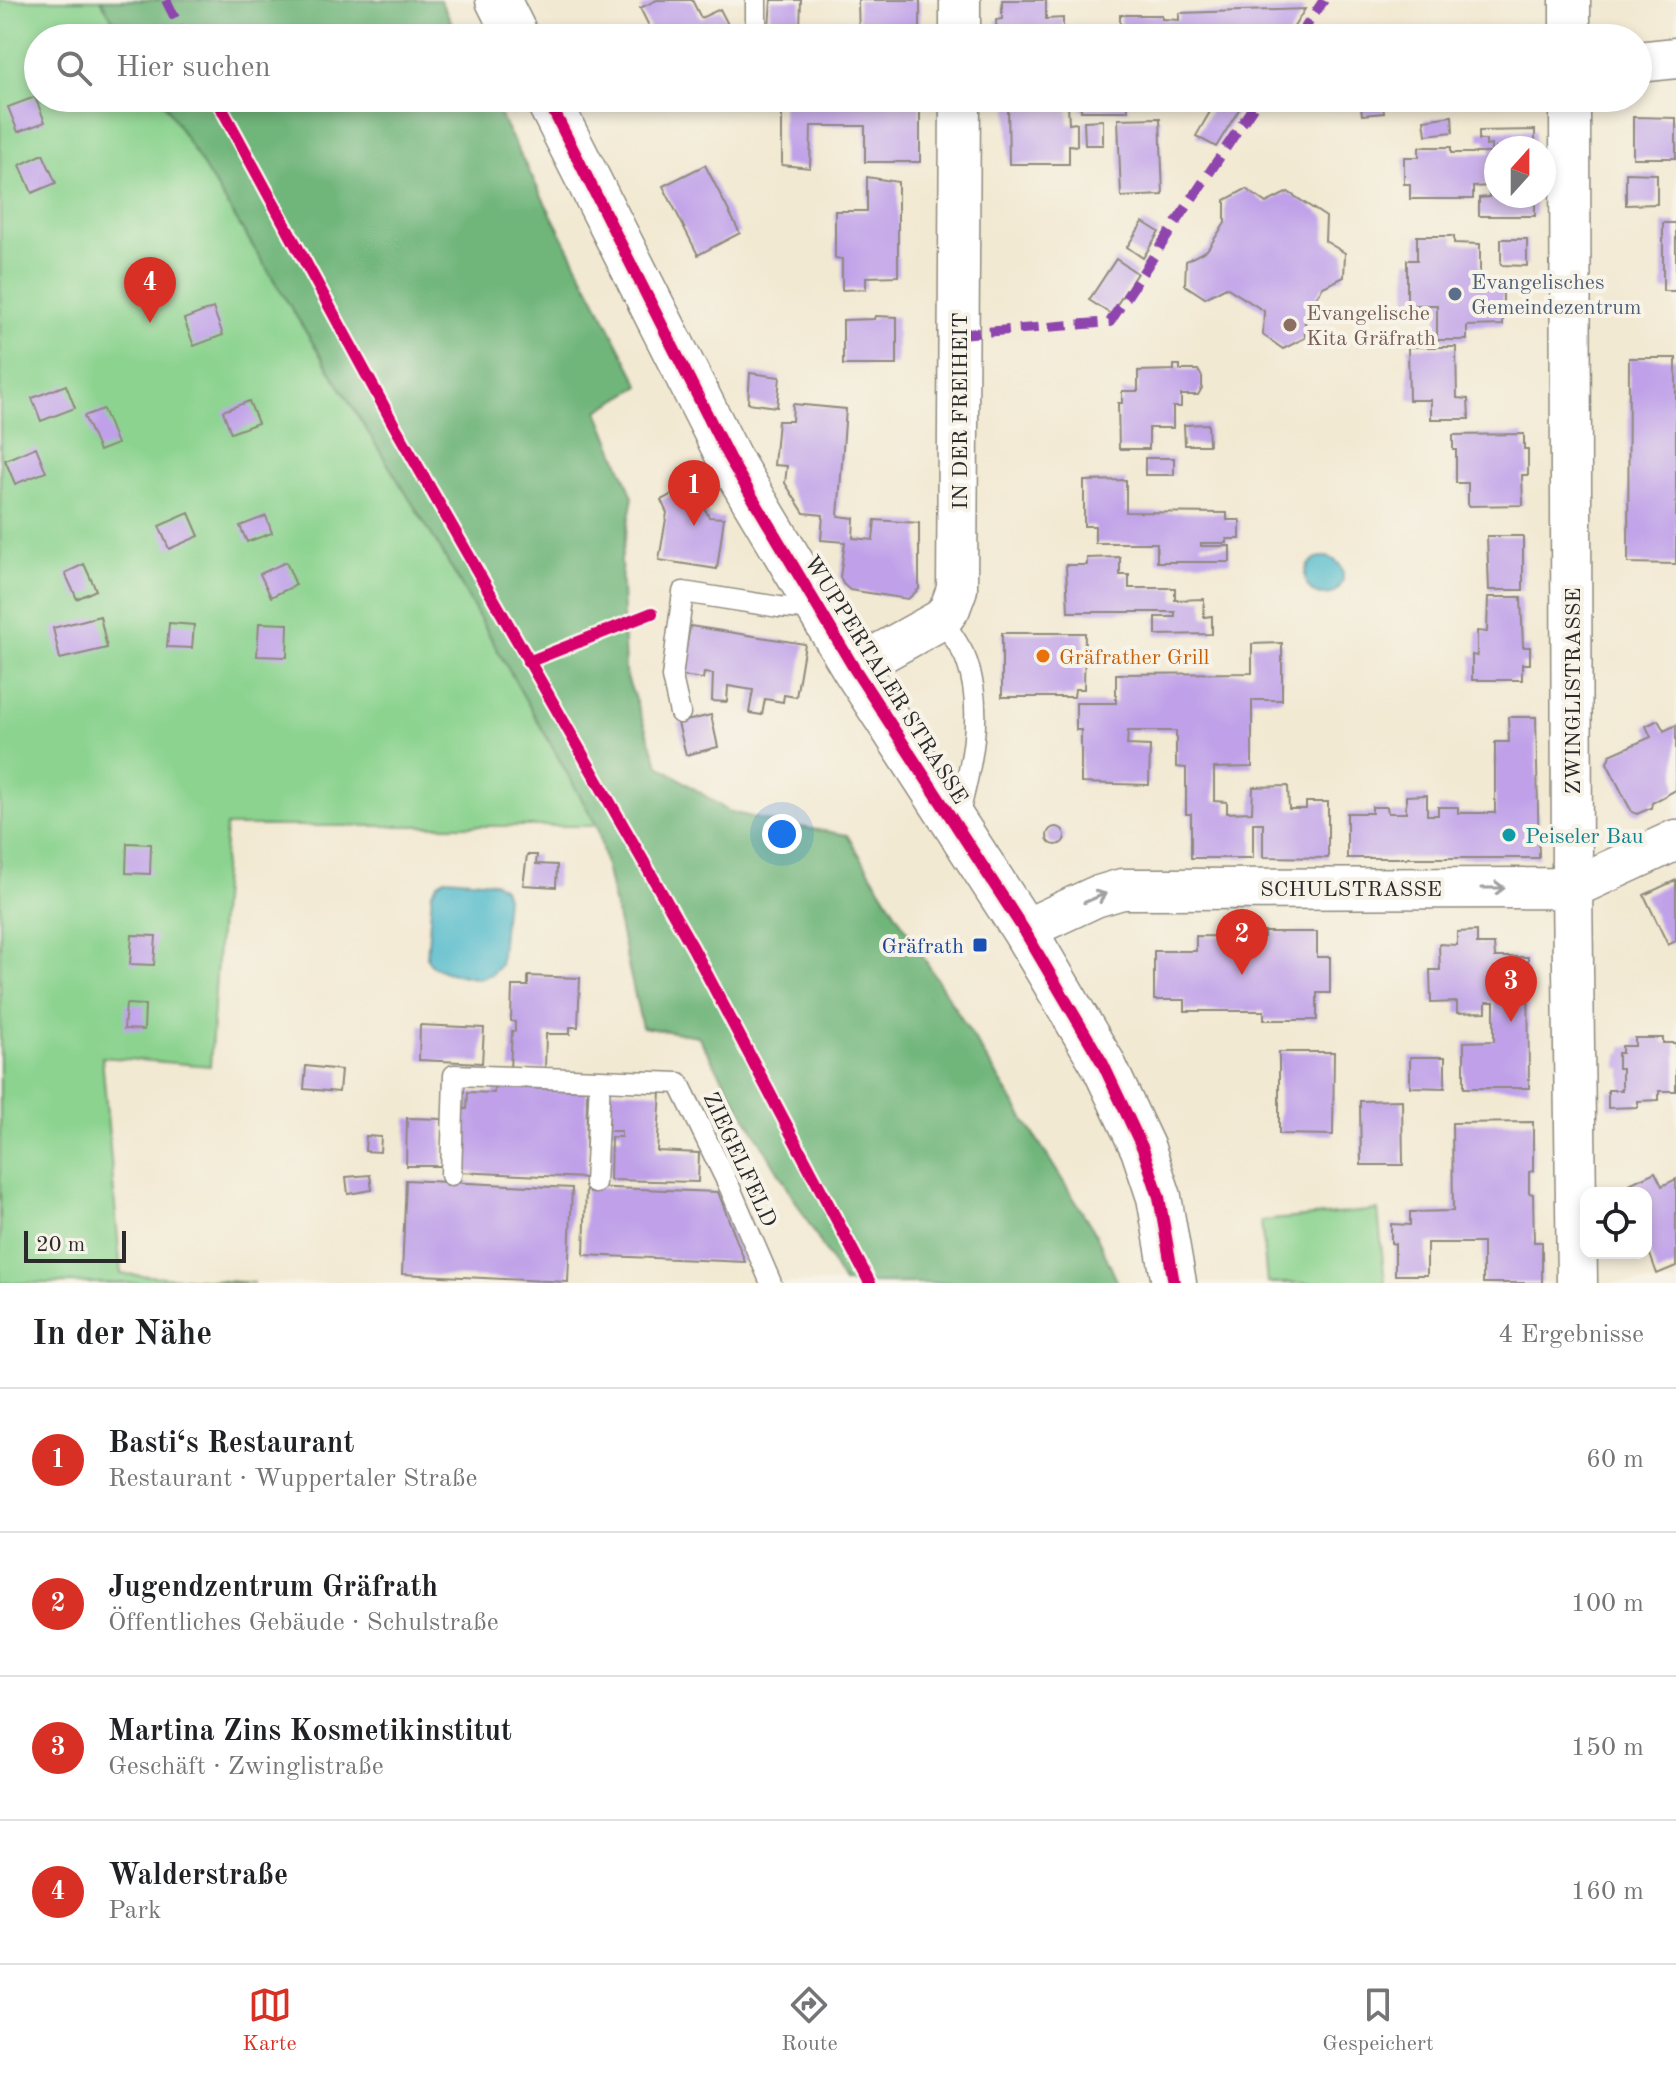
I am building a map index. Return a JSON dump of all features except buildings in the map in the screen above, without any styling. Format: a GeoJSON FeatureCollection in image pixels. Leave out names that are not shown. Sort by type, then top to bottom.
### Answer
{"type":"FeatureCollection","features":[{"type":"Feature","properties":{"kind":"main road"},"geometry":{"type":"LineString","coordinates":[[498,0],[510,24]]}},
{"type":"Feature","properties":{"kind":"main road","name":"WUPPERTALER STRASSE"},"geometry":{"type":"LineString","coordinates":[[554,112],[729,458],[854,668],[1024,930],[1103,1064],[1143,1149],[1159,1197],[1174,1283]]}},
{"type":"Feature","properties":{"kind":"street"},"geometry":{"type":"LineString","coordinates":[[960,0],[960,24]]}},
{"type":"Feature","properties":{"kind":"street"},"geometry":{"type":"LineString","coordinates":[[1570,0],[1570,24]]}},
{"type":"Feature","properties":{"kind":"street"},"geometry":{"type":"LineString","coordinates":[[1652,61],[1676,58]]}},
{"type":"Feature","properties":{"kind":"street","name":"IN DER FREIHEIT"},"geometry":{"type":"LineString","coordinates":[[942,619],[950,608],[958,578],[960,112]]}},
{"type":"Feature","properties":{"kind":"street","name":"ZWINGLISTRASSE"},"geometry":{"type":"LineString","coordinates":[[1570,112],[1572,888],[1577,1283]]}},
{"type":"Feature","properties":{"kind":"street"},"geometry":{"type":"LineString","coordinates":[[854,668],[942,619]]}},
{"type":"Feature","properties":{"kind":"street","name":"SCHULSTRASSE"},"geometry":{"type":"LineString","coordinates":[[1024,930],[1095,897],[1122,889],[1572,888],[1676,840]]}},
{"type":"Feature","properties":{"kind":"lane"},"geometry":{"type":"LineString","coordinates":[[756,0],[756,24]]}},
{"type":"Feature","properties":{"kind":"lane"},"geometry":{"type":"LineString","coordinates":[[680,713],[672,677],[683,592],[819,610]]}},
{"type":"Feature","properties":{"kind":"lane"},"geometry":{"type":"LineString","coordinates":[[942,619],[966,659],[975,688],[974,734],[968,782],[956,828]]}},
{"type":"Feature","properties":{"kind":"lane","name":"ZIEGELFELD"},"geometry":{"type":"LineString","coordinates":[[451,1175],[454,1075],[679,1083],[730,1188],[771,1283]]}},
{"type":"Feature","properties":{"kind":"lane"},"geometry":{"type":"LineString","coordinates":[[595,1183],[600,1080]]}},
{"type":"Feature","properties":{"kind":"green space"},"geometry":{"type":"Polygon","coordinates":[[[0,0],[101,0],[116,24],[24,24],[24,112],[170,112],[440,548],[597,826],[226,826],[210,1066],[102,1057],[121,1274],[254,1283],[0,1283],[0,0]]]}},
{"type":"Feature","properties":{"kind":"green space"},"geometry":{"type":"Polygon","coordinates":[[[101,0],[440,0],[453,24],[116,24],[101,0]]]}},
{"type":"Feature","properties":{"kind":"green space"},"geometry":{"type":"Polygon","coordinates":[[[170,112],[498,112],[640,386],[598,411],[633,497],[621,560],[625,672],[659,765],[728,811],[847,835],[1096,1234],[1118,1283],[844,1283],[698,1036],[642,1027],[597,826],[440,548],[170,112]]]}},
{"type":"Feature","properties":{"kind":"green space"},"geometry":{"type":"Polygon","coordinates":[[[1378,1210],[1385,1283],[1267,1283],[1261,1221],[1378,1210]]]}},
{"type":"Feature","properties":{"kind":"water"},"geometry":{"type":"Polygon","coordinates":[[[1324,557],[1337,563],[1343,576],[1337,589],[1324,595],[1311,589],[1305,576],[1311,563],[1324,557]]]}},
{"type":"Feature","properties":{"kind":"water"},"geometry":{"type":"Polygon","coordinates":[[[446,878],[494,882],[503,888],[506,897],[500,965],[492,974],[479,979],[445,972],[432,966],[427,958],[432,892],[446,878]]]}},
{"type":"Feature","properties":{"kind":"marked path"},"geometry":{"type":"LineString","coordinates":[[166,0],[178,24]]}},
{"type":"Feature","properties":{"kind":"marked path"},"geometry":{"type":"LineString","coordinates":[[1308,24],[1324,0]]}},
{"type":"Feature","properties":{"kind":"marked path"},"geometry":{"type":"LineString","coordinates":[[959,334],[1110,322],[1250,112]]}},
{"type":"Feature","properties":{"kind":"cycle path"},"geometry":{"type":"LineString","coordinates":[[224,112],[394,425],[693,948],[870,1283]]}},
{"type":"Feature","properties":{"kind":"cycle path"},"geometry":{"type":"LineString","coordinates":[[554,112],[729,458],[854,668],[1024,930],[1103,1064],[1143,1149],[1159,1197],[1174,1283]]}},
{"type":"Feature","properties":{"kind":"cycle path"},"geometry":{"type":"LineString","coordinates":[[528,662],[652,613]]}},
{"type":"Feature","properties":{"kind":"place","name":"Evangelisches Gemeindezentrum"},"geometry":{"type":"Point","coordinates":[1455,294]}},
{"type":"Feature","properties":{"kind":"place","name":"Walderstraße"},"geometry":{"type":"Point","coordinates":[150,323]}},
{"type":"Feature","properties":{"kind":"place","name":"Evangelische Kita Gräfrath"},"geometry":{"type":"Point","coordinates":[1290,325]}},
{"type":"Feature","properties":{"kind":"place","name":"Basti‘s Restaurant"},"geometry":{"type":"Point","coordinates":[694,526]}},
{"type":"Feature","properties":{"kind":"place","name":"Gräfrather Grill"},"geometry":{"type":"Point","coordinates":[1043,656]}},
{"type":"Feature","properties":{"kind":"place","name":"Peiseler Bau"},"geometry":{"type":"Point","coordinates":[1509,835]}},
{"type":"Feature","properties":{"kind":"place","name":"Gräfrath"},"geometry":{"type":"Point","coordinates":[980,945]}},
{"type":"Feature","properties":{"kind":"place","name":"Jugendzentrum Gräfrath"},"geometry":{"type":"Point","coordinates":[1242,975]}},
{"type":"Feature","properties":{"kind":"place","name":"Martina Zins Kosmetikinstitut"},"geometry":{"type":"Point","coordinates":[1511,1022]}}]}
